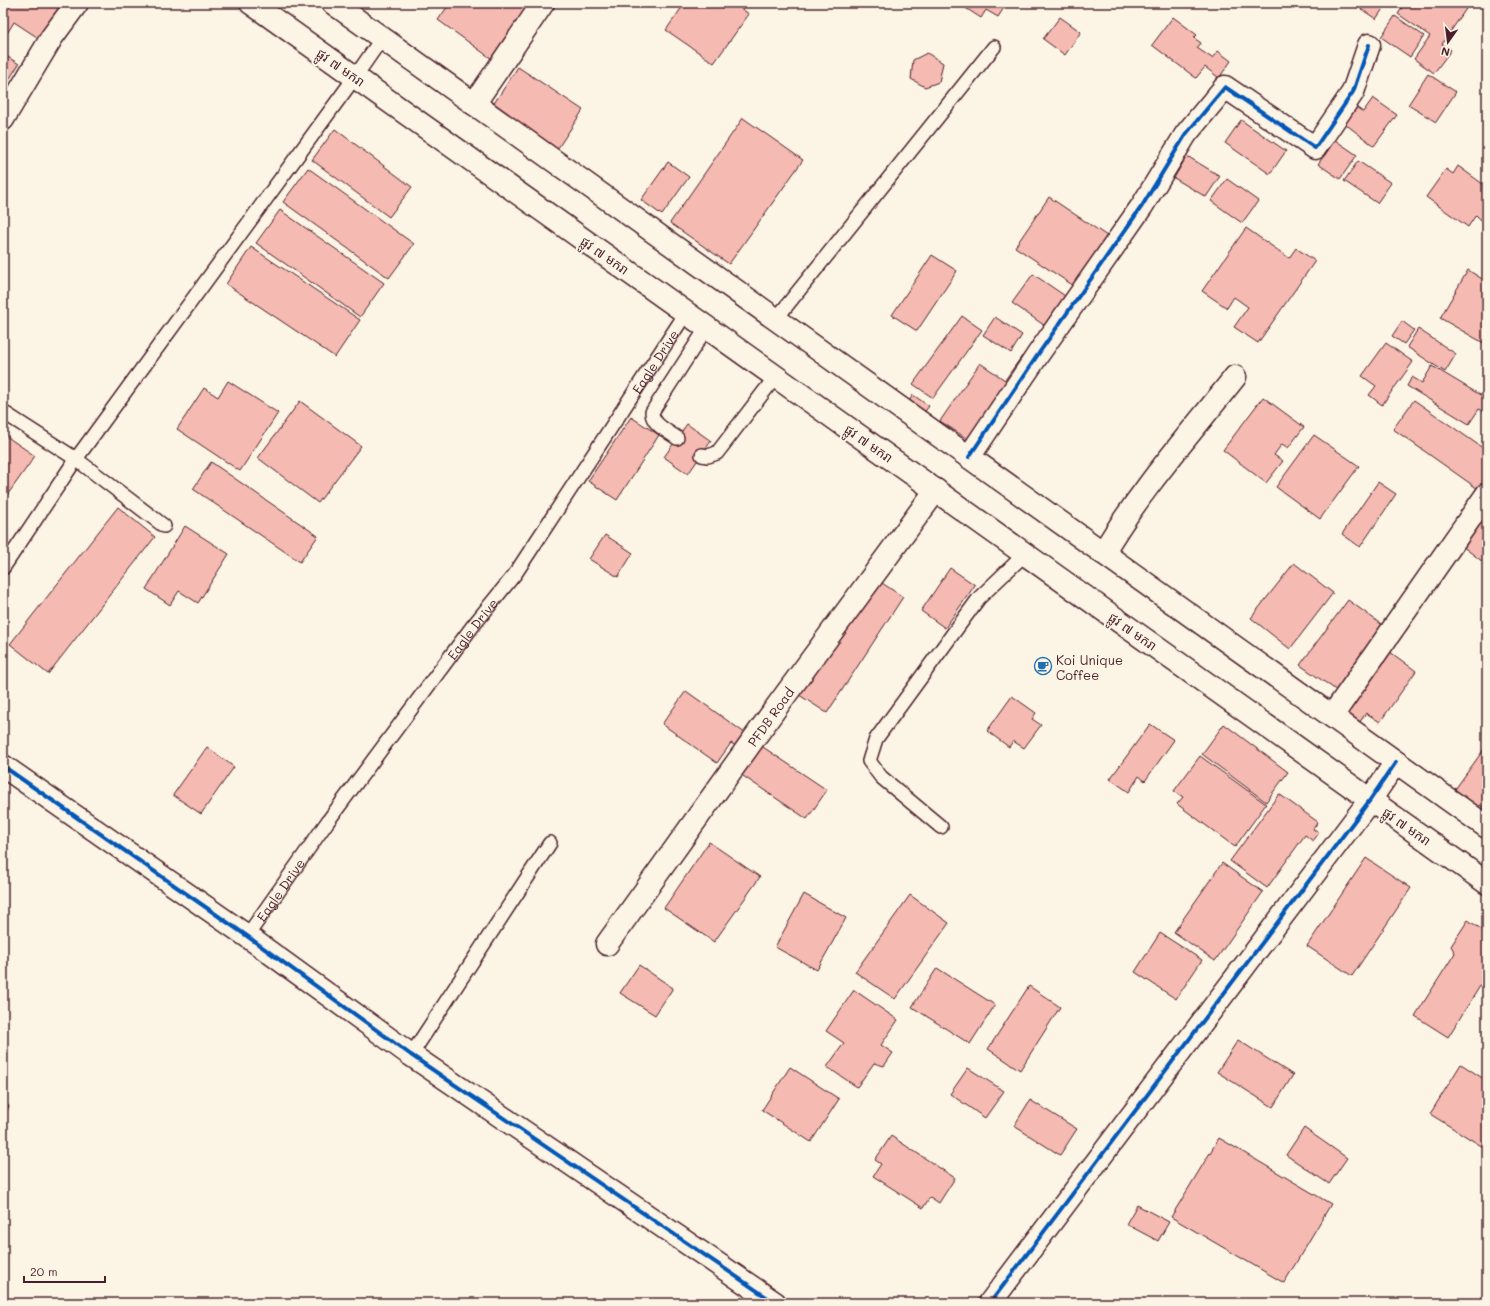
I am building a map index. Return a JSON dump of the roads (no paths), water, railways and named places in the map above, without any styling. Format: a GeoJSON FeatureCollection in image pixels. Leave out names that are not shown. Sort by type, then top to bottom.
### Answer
{"type":"FeatureCollection","features":[{"type":"Feature","properties":{"kind":"street"},"geometry":{"type":"LineString","coordinates":[[3,119],[52,37],[77,3]]}},
{"type":"Feature","properties":{"kind":"street","name":"ផ្លូវ ៧ មករា"},"geometry":{"type":"LineString","coordinates":[[251,3],[1487,883]]}},
{"type":"Feature","properties":{"kind":"street"},"geometry":{"type":"LineString","coordinates":[[333,3],[1487,827]]}},
{"type":"Feature","properties":{"kind":"street"},"geometry":{"type":"LineString","coordinates":[[474,104],[543,3]]}},
{"type":"Feature","properties":{"kind":"street"},"geometry":{"type":"LineString","coordinates":[[969,457],[1039,352],[1142,206],[1186,134],[1225,87],[1316,148],[1353,92],[1369,46]]}},
{"type":"Feature","properties":{"kind":"street"},"geometry":{"type":"LineString","coordinates":[[1103,553],[1115,533],[1162,468],[1235,377]]}},
{"type":"Feature","properties":{"kind":"street","name":"PFDB Road"},"geometry":{"type":"LineString","coordinates":[[606,944],[778,705],[936,490]]}},
{"type":"Feature","properties":{"kind":"street"},"geometry":{"type":"LineString","coordinates":[[1332,716],[1487,494]]}},
{"type":"Feature","properties":{"kind":"street"},"geometry":{"type":"LineString","coordinates":[[990,1303],[1370,800],[1396,762]]}},
{"type":"Feature","properties":{"kind":"street"},"geometry":{"type":"LineString","coordinates":[[3,766],[247,936],[411,1055],[774,1303]]}},
{"type":"Feature","properties":{"kind":"lane"},"geometry":{"type":"LineString","coordinates":[[3,568],[76,459],[382,38]]}},
{"type":"Feature","properties":{"kind":"lane"},"geometry":{"type":"LineString","coordinates":[[776,319],[994,47]]}},
{"type":"Feature","properties":{"kind":"lane","name":"Eagle Drive"},"geometry":{"type":"LineString","coordinates":[[247,936],[328,822],[472,627],[515,574],[686,313]]}},
{"type":"Feature","properties":{"kind":"lane"},"geometry":{"type":"LineString","coordinates":[[677,438],[656,423],[652,418],[652,412],[707,327]]}},
{"type":"Feature","properties":{"kind":"lane"},"geometry":{"type":"LineString","coordinates":[[702,455],[708,456],[717,453],[776,376]]}},
{"type":"Feature","properties":{"kind":"lane"},"geometry":{"type":"LineString","coordinates":[[3,412],[76,459],[164,526]]}},
{"type":"Feature","properties":{"kind":"lane"},"geometry":{"type":"LineString","coordinates":[[941,826],[881,777],[869,761],[876,739],[979,598],[1025,554]]}},
{"type":"Feature","properties":{"kind":"lane"},"geometry":{"type":"LineString","coordinates":[[411,1055],[550,843]]}},
{"type":"Feature","properties":{"kind":"place","name":"Koi Unique Coffee"},"geometry":{"type":"Point","coordinates":[1043,666]}}]}
